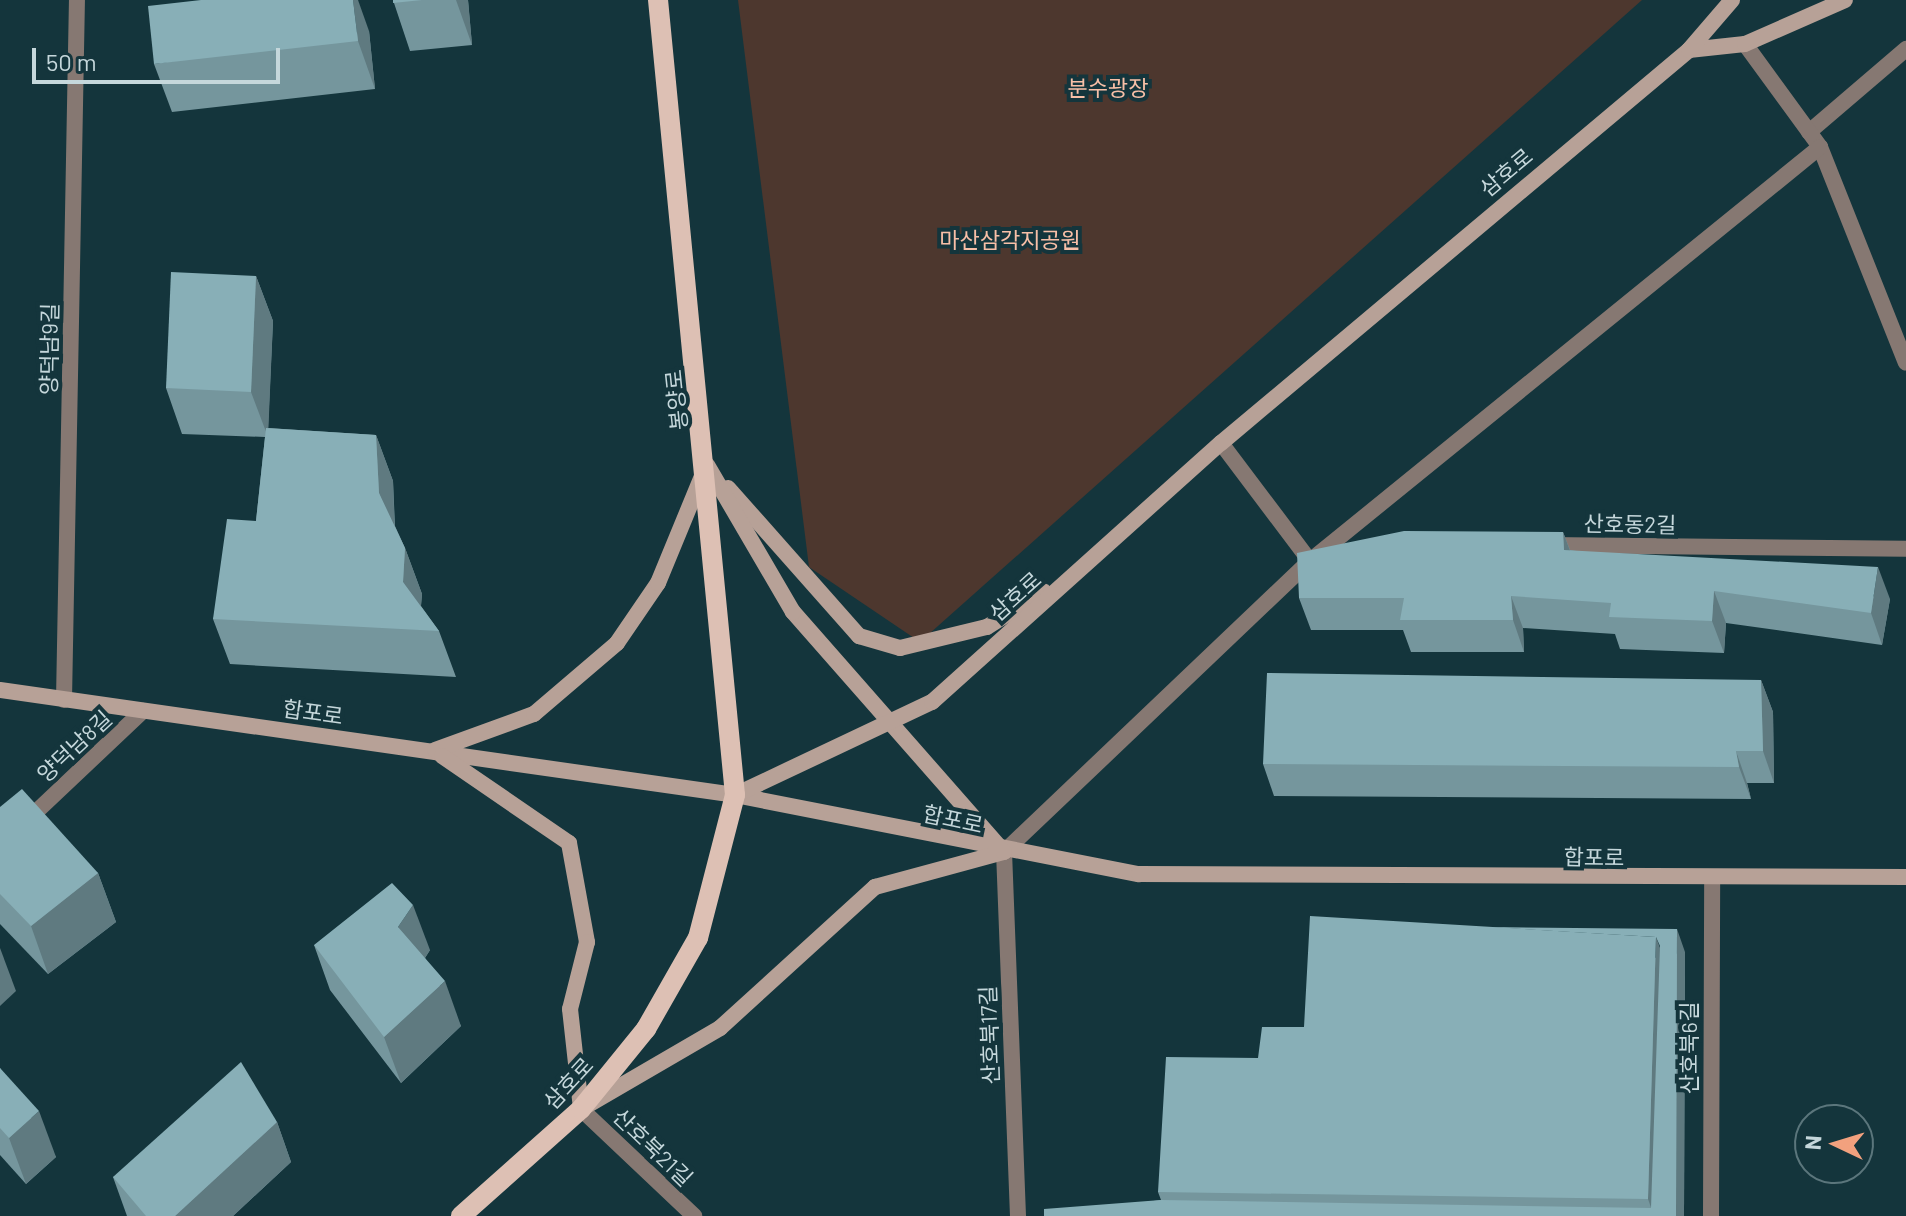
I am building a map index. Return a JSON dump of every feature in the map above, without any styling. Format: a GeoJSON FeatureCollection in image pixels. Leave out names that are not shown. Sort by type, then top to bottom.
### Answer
{"type":"FeatureCollection","features":[{"type":"Feature","properties":{"kind":"main road","name":"봉양로"},"geometry":{"type":"LineString","coordinates":[[658,0],[707,465],[735,795]]}},
{"type":"Feature","properties":{"kind":"main road","name":"삼호로"},"geometry":{"type":"LineString","coordinates":[[461,1216],[581,1109],[646,1029],[698,938],[735,795],[932,702],[1221,443],[1689,50],[1732,0]]}},
{"type":"Feature","properties":{"kind":"main road"},"geometry":{"type":"LineString","coordinates":[[1689,50],[1745,44],[1845,0]]}},
{"type":"Feature","properties":{"kind":"main road"},"geometry":{"type":"LineString","coordinates":[[707,465],[859,636],[900,648],[987,627],[1082,567]]}},
{"type":"Feature","properties":{"kind":"main road"},"geometry":{"type":"LineString","coordinates":[[433,750],[569,843],[587,942],[570,1009],[581,1109],[720,1028],[875,887],[1004,852],[886,725],[793,612],[707,465]]}},
{"type":"Feature","properties":{"kind":"main road"},"geometry":{"type":"LineString","coordinates":[[433,750],[534,714],[617,643],[658,583],[707,465]]}},
{"type":"Feature","properties":{"kind":"main road","name":"합포로"},"geometry":{"type":"LineString","coordinates":[[0,690],[735,795],[1004,852],[1139,874],[1712,880],[1906,877]]}},
{"type":"Feature","properties":{"kind":"street","name":"양덕남9길"},"geometry":{"type":"LineString","coordinates":[[64,700],[77,0]]}},
{"type":"Feature","properties":{"kind":"street"},"geometry":{"type":"LineString","coordinates":[[1745,44],[1820,147],[1906,363]]}},
{"type":"Feature","properties":{"kind":"street"},"geometry":{"type":"LineString","coordinates":[[1809,132],[1906,49]]}},
{"type":"Feature","properties":{"kind":"street"},"geometry":{"type":"LineString","coordinates":[[1004,852],[1310,561],[1820,147]]}},
{"type":"Feature","properties":{"kind":"street"},"geometry":{"type":"LineString","coordinates":[[1221,443],[1310,561]]}},
{"type":"Feature","properties":{"kind":"street","name":"산호동2길"},"geometry":{"type":"LineString","coordinates":[[1533,545],[1906,549]]}},
{"type":"Feature","properties":{"kind":"street"},"geometry":{"type":"LineString","coordinates":[[1310,561],[1353,555]]}},
{"type":"Feature","properties":{"kind":"street","name":"양덕남8길"},"geometry":{"type":"LineString","coordinates":[[0,846],[143,711]]}},
{"type":"Feature","properties":{"kind":"street","name":"산호북17길"},"geometry":{"type":"LineString","coordinates":[[1004,852],[1018,1216]]}},
{"type":"Feature","properties":{"kind":"street","name":"산호북6길"},"geometry":{"type":"LineString","coordinates":[[1711,1216],[1712,880]]}},
{"type":"Feature","properties":{"kind":"street","name":"산호북21길"},"geometry":{"type":"LineString","coordinates":[[581,1109],[694,1216]]}},
{"type":"Feature","properties":{"kind":"green space","name":"마산삼각지공원"},"geometry":{"type":"Polygon","coordinates":[[[738,0],[1642,0],[920,642],[809,567],[738,0]]]}},
{"type":"Feature","properties":{"kind":"building"},"geometry":{"type":"Polygon","coordinates":[[[201,0],[353,0],[358,41],[154,64],[148,6],[201,0]]]}},
{"type":"Feature","properties":{"kind":"building"},"geometry":{"type":"Polygon","coordinates":[[[393,0],[422,0],[393,3],[393,0]]]}},
{"type":"Feature","properties":{"kind":"building"},"geometry":{"type":"Polygon","coordinates":[[[171,272],[256,276],[251,392],[166,388],[171,272]]]}},
{"type":"Feature","properties":{"kind":"building"},"geometry":{"type":"Polygon","coordinates":[[[266,428],[376,435],[379,493],[405,548],[403,582],[439,631],[213,619],[227,519],[256,521],[266,428]]]}},
{"type":"Feature","properties":{"kind":"building"},"geometry":{"type":"Polygon","coordinates":[[[1404,531],[1563,532],[1564,550],[1878,567],[1871,613],[1714,591],[1712,621],[1609,617],[1611,603],[1511,596],[1513,620],[1400,620],[1404,598],[1299,598],[1297,553],[1404,531]]]}},
{"type":"Feature","properties":{"kind":"building"},"geometry":{"type":"Polygon","coordinates":[[[1267,673],[1761,680],[1763,751],[1736,751],[1739,767],[1263,764],[1267,673]]]}},
{"type":"Feature","properties":{"kind":"building"},"geometry":{"type":"Polygon","coordinates":[[[22,789],[98,873],[31,926],[0,894],[0,807],[22,789]]]}},
{"type":"Feature","properties":{"kind":"building"},"geometry":{"type":"Polygon","coordinates":[[[392,883],[413,905],[398,927],[445,981],[384,1037],[314,945],[392,883]]]}},
{"type":"Feature","properties":{"kind":"building"},"geometry":{"type":"Polygon","coordinates":[[[1310,916],[1656,937],[1648,1199],[1158,1192],[1166,1057],[1258,1058],[1262,1027],[1304,1027],[1310,916]]]}},
{"type":"Feature","properties":{"kind":"building"},"geometry":{"type":"Polygon","coordinates":[[[1486,927],[1677,929],[1676,1216],[1044,1216],[1044,1209],[1161,1200],[1651,1208],[1660,946],[1656,937],[1486,927]]]}},
{"type":"Feature","properties":{"kind":"building"},"geometry":{"type":"Polygon","coordinates":[[[241,1062],[277,1122],[175,1216],[146,1216],[113,1177],[241,1062]]]}},
{"type":"Feature","properties":{"kind":"building"},"geometry":{"type":"Polygon","coordinates":[[[0,1068],[39,1111],[9,1138],[0,1128],[0,1068]]]}},
{"type":"Feature","properties":{"kind":"park label","name":"분수광장"},"geometry":{"type":"Point","coordinates":[1108,88]}}]}
